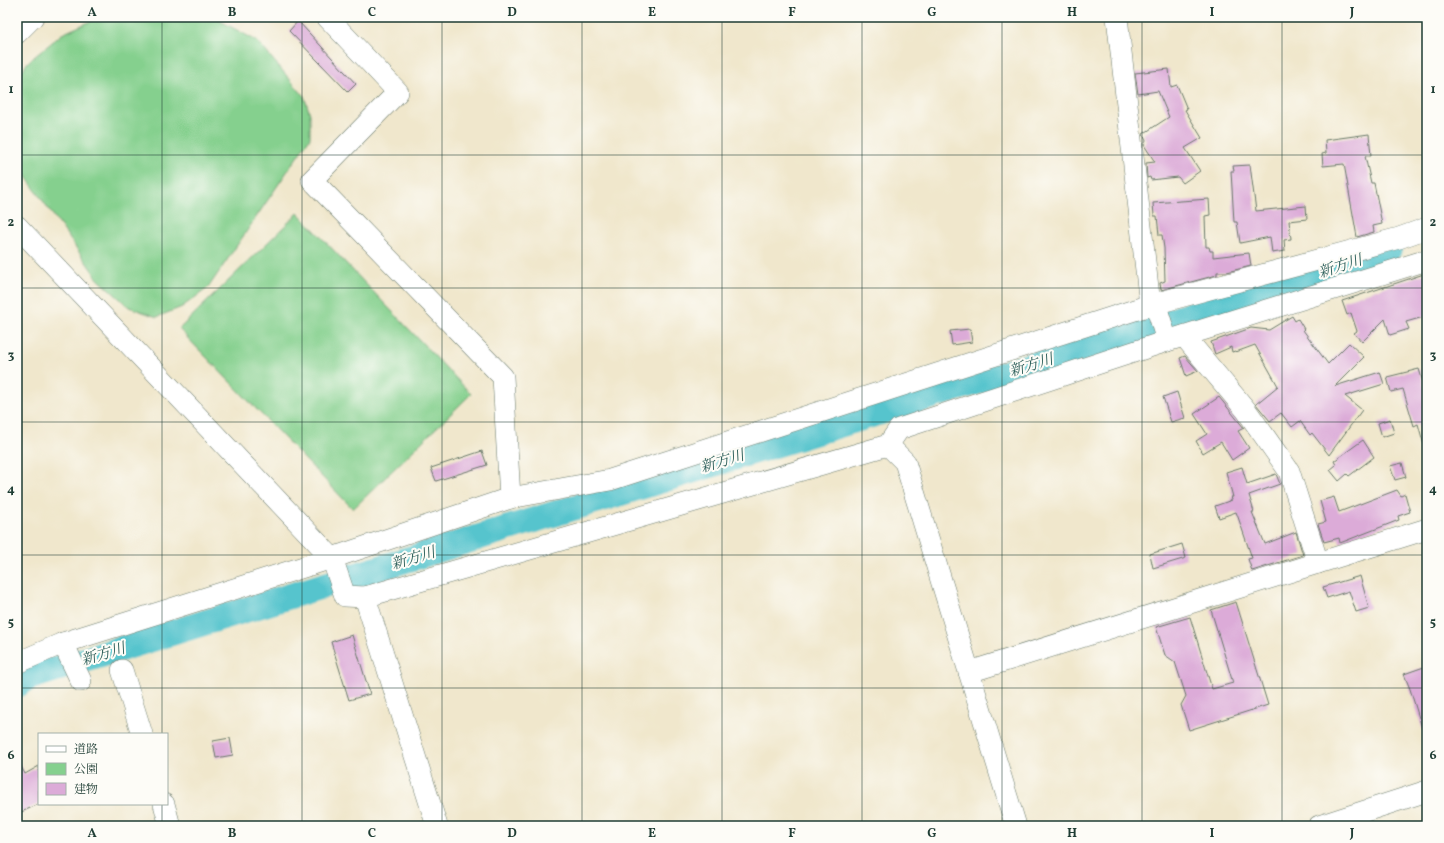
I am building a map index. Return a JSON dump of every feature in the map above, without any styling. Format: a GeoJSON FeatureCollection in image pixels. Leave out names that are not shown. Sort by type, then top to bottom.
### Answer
{"type":"FeatureCollection","features":[{"type":"Feature","properties":{"kind":"street"},"geometry":{"type":"LineString","coordinates":[[17,32],[34,17]]}},
{"type":"Feature","properties":{"kind":"street"},"geometry":{"type":"LineString","coordinates":[[328,17],[398,92],[312,180],[503,377],[510,498]]}},
{"type":"Feature","properties":{"kind":"street"},"geometry":{"type":"LineString","coordinates":[[1117,17],[1154,309],[1172,337],[1246,410],[1289,471],[1318,563]]}},
{"type":"Feature","properties":{"kind":"street"},"geometry":{"type":"LineString","coordinates":[[17,226],[335,564],[355,596],[437,826]]}},
{"type":"Feature","properties":{"kind":"street"},"geometry":{"type":"LineString","coordinates":[[17,664],[63,642],[335,564],[510,498],[610,480],[624,476],[1154,309],[1391,240],[1427,228]]}},
{"type":"Feature","properties":{"kind":"street"},"geometry":{"type":"LineString","coordinates":[[355,596],[888,445],[899,429],[1172,337],[1427,260]]}},
{"type":"Feature","properties":{"kind":"street"},"geometry":{"type":"LineString","coordinates":[[888,445],[905,462],[1016,826]]}},
{"type":"Feature","properties":{"kind":"street"},"geometry":{"type":"LineString","coordinates":[[969,672],[1427,529]]}},
{"type":"Feature","properties":{"kind":"street"},"geometry":{"type":"LineString","coordinates":[[63,642],[81,681]]}},
{"type":"Feature","properties":{"kind":"street"},"geometry":{"type":"LineString","coordinates":[[122,670],[142,733]]}},
{"type":"Feature","properties":{"kind":"street"},"geometry":{"type":"LineString","coordinates":[[1319,826],[1427,791]]}},
{"type":"Feature","properties":{"kind":"street"},"geometry":{"type":"LineString","coordinates":[[164,805],[170,826]]}},
{"type":"Feature","properties":{"kind":"green space"},"geometry":{"type":"Polygon","coordinates":[[[100,17],[213,17],[257,41],[304,96],[310,114],[310,138],[208,288],[182,307],[157,317],[129,307],[98,279],[17,164],[17,78],[28,62],[62,34],[100,17]]]}},
{"type":"Feature","properties":{"kind":"green space"},"geometry":{"type":"Polygon","coordinates":[[[298,213],[471,394],[353,509],[179,329],[298,213]]]}},
{"type":"Feature","properties":{"kind":"building"},"geometry":{"type":"Polygon","coordinates":[[[298,21],[356,84],[348,92],[289,31],[298,21]]]}},
{"type":"Feature","properties":{"kind":"building"},"geometry":{"type":"Polygon","coordinates":[[[1169,69],[1171,87],[1177,85],[1187,109],[1185,110],[1202,138],[1185,148],[1200,171],[1183,183],[1178,177],[1151,180],[1150,177],[1147,178],[1146,163],[1155,162],[1144,145],[1146,141],[1143,134],[1169,117],[1158,91],[1138,94],[1135,73],[1169,69]]]}},
{"type":"Feature","properties":{"kind":"building"},"geometry":{"type":"Polygon","coordinates":[[[1369,134],[1371,156],[1365,156],[1371,183],[1374,183],[1382,224],[1373,226],[1374,232],[1357,237],[1344,164],[1323,166],[1322,154],[1326,153],[1325,140],[1369,134]]]}},
{"type":"Feature","properties":{"kind":"building"},"geometry":{"type":"Polygon","coordinates":[[[1250,165],[1256,211],[1306,206],[1307,219],[1289,221],[1291,239],[1284,240],[1285,251],[1272,253],[1270,237],[1240,243],[1237,222],[1234,222],[1231,171],[1234,171],[1233,166],[1250,165]]]}},
{"type":"Feature","properties":{"kind":"building"},"geometry":{"type":"Polygon","coordinates":[[[1209,199],[1210,215],[1205,216],[1206,247],[1209,247],[1210,251],[1213,251],[1213,257],[1249,253],[1251,266],[1227,272],[1217,272],[1217,275],[1161,290],[1160,283],[1165,281],[1164,248],[1162,235],[1159,235],[1157,216],[1154,216],[1153,203],[1209,199]]]}},
{"type":"Feature","properties":{"kind":"building"},"geometry":{"type":"Polygon","coordinates":[[[1427,273],[1427,316],[1406,322],[1409,329],[1390,335],[1385,319],[1362,342],[1354,333],[1357,331],[1351,313],[1347,315],[1342,301],[1427,273]]]}},
{"type":"Feature","properties":{"kind":"building"},"geometry":{"type":"Polygon","coordinates":[[[1292,316],[1295,321],[1298,319],[1304,329],[1303,330],[1328,364],[1349,343],[1364,357],[1335,386],[1380,372],[1384,384],[1345,396],[1362,410],[1329,455],[1312,433],[1310,435],[1300,421],[1292,427],[1281,413],[1270,421],[1256,404],[1278,386],[1255,345],[1236,352],[1232,352],[1231,347],[1215,354],[1211,342],[1251,328],[1269,330],[1292,316]]]}},
{"type":"Feature","properties":{"kind":"building"},"geometry":{"type":"Polygon","coordinates":[[[970,329],[972,342],[952,345],[950,331],[970,329]]]}},
{"type":"Feature","properties":{"kind":"building"},"geometry":{"type":"Polygon","coordinates":[[[1185,356],[1198,371],[1186,376],[1180,358],[1185,356]]]}},
{"type":"Feature","properties":{"kind":"building"},"geometry":{"type":"Polygon","coordinates":[[[1419,369],[1427,395],[1427,444],[1424,445],[1418,424],[1414,426],[1403,389],[1391,392],[1387,377],[1419,369]]]}},
{"type":"Feature","properties":{"kind":"building"},"geometry":{"type":"Polygon","coordinates":[[[1177,392],[1185,418],[1171,422],[1163,397],[1177,392]]]}},
{"type":"Feature","properties":{"kind":"building"},"geometry":{"type":"Polygon","coordinates":[[[1219,397],[1244,428],[1238,431],[1249,448],[1232,460],[1221,442],[1203,453],[1196,441],[1207,434],[1194,414],[1219,397]]]}},
{"type":"Feature","properties":{"kind":"building"},"geometry":{"type":"Polygon","coordinates":[[[1390,419],[1394,433],[1382,437],[1378,423],[1390,419]]]}},
{"type":"Feature","properties":{"kind":"building"},"geometry":{"type":"Polygon","coordinates":[[[1363,440],[1374,457],[1349,476],[1347,474],[1339,481],[1330,470],[1336,465],[1334,461],[1363,440]]]}},
{"type":"Feature","properties":{"kind":"building"},"geometry":{"type":"Polygon","coordinates":[[[482,451],[487,465],[436,481],[431,468],[482,451]]]}},
{"type":"Feature","properties":{"kind":"building"},"geometry":{"type":"Polygon","coordinates":[[[1402,463],[1406,477],[1395,480],[1390,466],[1402,463]]]}},
{"type":"Feature","properties":{"kind":"building"},"geometry":{"type":"Polygon","coordinates":[[[1242,467],[1247,484],[1276,474],[1280,484],[1249,495],[1254,512],[1252,512],[1265,544],[1296,532],[1303,555],[1252,571],[1248,559],[1252,558],[1236,512],[1219,518],[1215,506],[1232,500],[1231,497],[1233,497],[1226,472],[1242,467]]]}},
{"type":"Feature","properties":{"kind":"building"},"geometry":{"type":"Polygon","coordinates":[[[1397,490],[1401,496],[1405,494],[1410,512],[1398,516],[1399,520],[1340,543],[1339,538],[1324,542],[1318,524],[1326,522],[1320,501],[1334,497],[1339,512],[1397,490]]]}},
{"type":"Feature","properties":{"kind":"building"},"geometry":{"type":"Polygon","coordinates":[[[1182,544],[1186,558],[1153,568],[1150,554],[1182,544]]]}},
{"type":"Feature","properties":{"kind":"building"},"geometry":{"type":"Polygon","coordinates":[[[1360,576],[1369,608],[1356,612],[1349,591],[1327,598],[1323,587],[1360,576]]]}},
{"type":"Feature","properties":{"kind":"building"},"geometry":{"type":"Polygon","coordinates":[[[1236,602],[1268,705],[1189,730],[1181,705],[1186,696],[1175,662],[1165,655],[1156,627],[1190,617],[1212,689],[1233,683],[1211,610],[1236,602]]]}},
{"type":"Feature","properties":{"kind":"building"},"geometry":{"type":"Polygon","coordinates":[[[352,635],[370,694],[349,700],[331,642],[352,635]]]}},
{"type":"Feature","properties":{"kind":"building"},"geometry":{"type":"Polygon","coordinates":[[[1424,667],[1427,678],[1427,733],[1424,734],[1404,674],[1424,667]]]}},
{"type":"Feature","properties":{"kind":"building"},"geometry":{"type":"Polygon","coordinates":[[[230,738],[233,755],[216,758],[213,741],[230,738]]]}},
{"type":"Feature","properties":{"kind":"building"},"geometry":{"type":"Polygon","coordinates":[[[17,759],[25,774],[38,767],[38,804],[17,814],[17,759]]]}},
{"type":"Feature","properties":{"kind":"waterway","name":"新方川"},"geometry":{"type":"LineString","coordinates":[[17,685],[30,677],[1144,330],[1389,249]]}}]}
